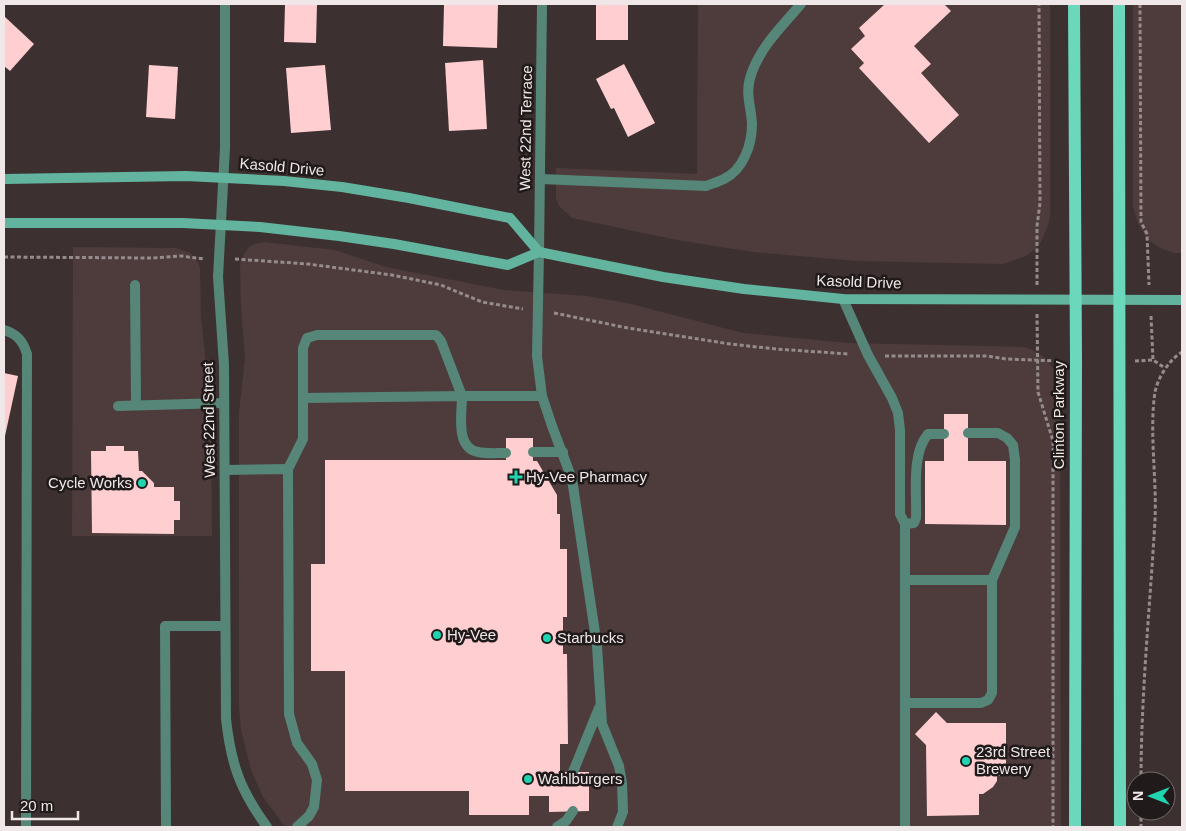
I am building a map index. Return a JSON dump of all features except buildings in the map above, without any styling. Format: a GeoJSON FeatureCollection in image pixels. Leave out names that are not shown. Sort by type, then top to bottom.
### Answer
{"type":"FeatureCollection","features":[{"type":"Feature","properties":{"kind":"main road","name":"Clinton Parkway"},"geometry":{"type":"LineString","coordinates":[[1074,4],[1076,361],[1075,827]]}},
{"type":"Feature","properties":{"kind":"main road"},"geometry":{"type":"LineString","coordinates":[[1119,4],[1120,827]]}},
{"type":"Feature","properties":{"kind":"main road","name":"Kasold Drive"},"geometry":{"type":"LineString","coordinates":[[4,179],[140,176],[224,177],[342,187],[510,218],[539,252],[663,276],[744,289],[843,299],[1182,300]]}},
{"type":"Feature","properties":{"kind":"main road"},"geometry":{"type":"LineString","coordinates":[[4,223],[182,224],[260,227],[394,244],[508,265],[539,252]]}},
{"type":"Feature","properties":{"kind":"street","name":"West 22nd Street"},"geometry":{"type":"LineString","coordinates":[[225,4],[225,148],[218,277],[224,365],[226,719],[229,749],[236,772],[256,812],[267,827]]}},
{"type":"Feature","properties":{"kind":"street","name":"West 22nd Terrace"},"geometry":{"type":"LineString","coordinates":[[542,4],[537,356],[542,396],[572,479],[584,548],[597,646],[602,724],[619,766],[622,783],[623,812],[617,827]]}},
{"type":"Feature","properties":{"kind":"street"},"geometry":{"type":"LineString","coordinates":[[541,179],[706,186],[724,179],[738,168],[747,152],[752,125],[747,96],[752,73],[760,55],[770,40],[801,4]]}},
{"type":"Feature","properties":{"kind":"street"},"geometry":{"type":"LineString","coordinates":[[135,285],[136,405]]}},
{"type":"Feature","properties":{"kind":"street"},"geometry":{"type":"LineString","coordinates":[[843,299],[868,355],[892,398],[898,413],[900,430],[900,514],[905,524],[905,827]]}},
{"type":"Feature","properties":{"kind":"street"},"geometry":{"type":"LineString","coordinates":[[4,330],[19,337],[24,344],[27,354],[26,827]]}},
{"type":"Feature","properties":{"kind":"street"},"geometry":{"type":"LineString","coordinates":[[297,827],[309,816],[314,807],[317,780],[312,764],[297,743],[289,714],[288,469],[303,439],[303,348],[306,338],[316,335],[436,335],[440,340],[462,396],[462,434],[464,443],[472,451],[480,453],[506,453]]}},
{"type":"Feature","properties":{"kind":"street"},"geometry":{"type":"LineString","coordinates":[[303,398],[542,396]]}},
{"type":"Feature","properties":{"kind":"street"},"geometry":{"type":"LineString","coordinates":[[118,406],[224,403]]}},
{"type":"Feature","properties":{"kind":"street"},"geometry":{"type":"LineString","coordinates":[[905,703],[980,703],[988,700],[992,693],[992,580],[1015,527],[1015,460],[1013,445],[1008,438],[998,433],[968,433]]}},
{"type":"Feature","properties":{"kind":"street"},"geometry":{"type":"LineString","coordinates":[[905,524],[914,523],[916,518],[917,463],[923,440],[928,434],[944,434]]}},
{"type":"Feature","properties":{"kind":"street"},"geometry":{"type":"LineString","coordinates":[[533,452],[563,452]]}},
{"type":"Feature","properties":{"kind":"street"},"geometry":{"type":"LineString","coordinates":[[225,470],[288,469]]}},
{"type":"Feature","properties":{"kind":"street"},"geometry":{"type":"LineString","coordinates":[[905,580],[992,580]]}},
{"type":"Feature","properties":{"kind":"street"},"geometry":{"type":"LineString","coordinates":[[166,827],[165,626],[225,626]]}},
{"type":"Feature","properties":{"kind":"street"},"geometry":{"type":"LineString","coordinates":[[573,772],[600,705]]}},
{"type":"Feature","properties":{"kind":"street"},"geometry":{"type":"LineString","coordinates":[[557,827],[566,821],[573,812]]}},
{"type":"Feature","properties":{"kind":"path"},"geometry":{"type":"LineString","coordinates":[[1038,244],[1037,226],[1040,203],[1039,4]]}},
{"type":"Feature","properties":{"kind":"path"},"geometry":{"type":"LineString","coordinates":[[1140,4],[1142,222],[1147,234]]}},
{"type":"Feature","properties":{"kind":"path"},"geometry":{"type":"LineString","coordinates":[[4,257],[152,258],[181,256],[194,259],[308,264],[392,275],[441,285],[482,302],[516,308]]}},
{"type":"Feature","properties":{"kind":"path"},"geometry":{"type":"LineString","coordinates":[[566,315],[628,328],[730,344],[776,349],[868,355],[987,356],[1037,361],[1076,361]]}},
{"type":"Feature","properties":{"kind":"path"},"geometry":{"type":"LineString","coordinates":[[1141,771],[1141,736],[1155,518],[1154,423],[1156,390],[1165,368],[1182,352]]}},
{"type":"Feature","properties":{"kind":"path"},"geometry":{"type":"LineString","coordinates":[[1037,355],[1038,392],[1053,441],[1053,827]]}},
{"type":"Feature","properties":{"kind":"path"},"geometry":{"type":"LineString","coordinates":[[1120,361],[1153,360],[1165,368]]}},
{"type":"Feature","properties":{"kind":"shaded area"},"geometry":{"type":"Polygon","coordinates":[[[698,4],[1050,4],[1050,215],[1048,226],[1041,242],[1026,256],[1003,264],[857,261],[752,252],[677,240],[572,218],[559,206],[556,199],[556,168],[697,174],[698,4]]]}},
{"type":"Feature","properties":{"kind":"shaded area"},"geometry":{"type":"Polygon","coordinates":[[[1133,4],[1182,4],[1182,253],[1174,253],[1162,249],[1151,242],[1137,221],[1133,206],[1133,4]]]}},
{"type":"Feature","properties":{"kind":"shaded area"},"geometry":{"type":"Polygon","coordinates":[[[264,242],[335,250],[386,267],[504,290],[587,296],[627,303],[743,333],[848,343],[1025,347],[1045,358],[1053,368],[1060,389],[1061,827],[285,827],[263,797],[251,770],[241,730],[239,707],[239,413],[245,358],[240,263],[249,247],[264,242]]]}},
{"type":"Feature","properties":{"kind":"shaded area"},"geometry":{"type":"Polygon","coordinates":[[[73,247],[176,248],[190,253],[198,262],[200,268],[201,317],[211,411],[212,536],[72,536],[73,247]]]}},
{"type":"Feature","properties":{"kind":"place","name":"Hy-Vee Pharmacy"},"geometry":{"type":"Point","coordinates":[516,477]}},
{"type":"Feature","properties":{"kind":"place","name":"Cycle Works"},"geometry":{"type":"Point","coordinates":[142,483]}},
{"type":"Feature","properties":{"kind":"place","name":"Hy-Vee"},"geometry":{"type":"Point","coordinates":[437,635]}},
{"type":"Feature","properties":{"kind":"place","name":"Starbucks"},"geometry":{"type":"Point","coordinates":[547,638]}},
{"type":"Feature","properties":{"kind":"place","name":"23rd Street Brewery"},"geometry":{"type":"Point","coordinates":[966,761]}},
{"type":"Feature","properties":{"kind":"place","name":"Wahlburgers"},"geometry":{"type":"Point","coordinates":[528,779]}}]}
